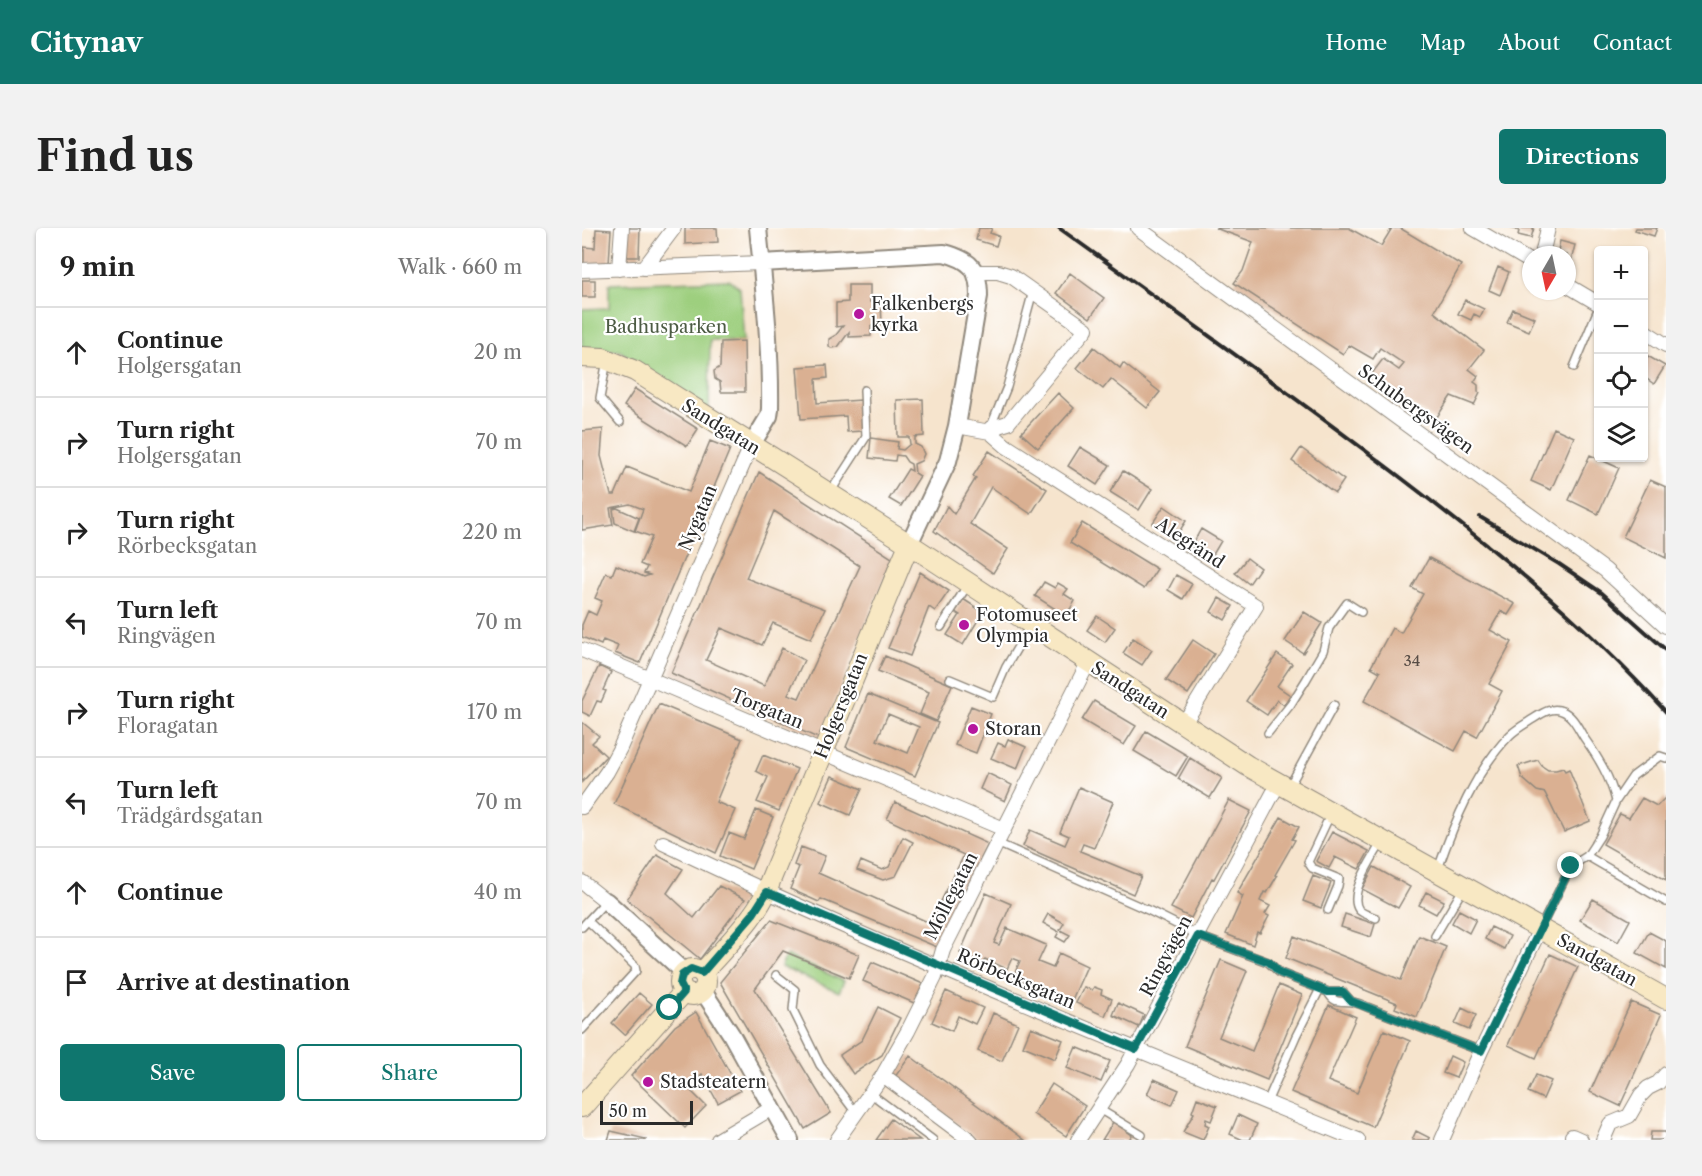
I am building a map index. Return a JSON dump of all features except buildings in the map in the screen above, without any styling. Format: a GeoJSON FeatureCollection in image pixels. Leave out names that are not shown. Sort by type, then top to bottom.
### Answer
{"type":"FeatureCollection","features":[{"type":"Feature","properties":{"kind":"main road","name":"Sandgatan"},"geometry":{"type":"LineString","coordinates":[[582,357],[607,359],[635,371],[909,544],[1183,725],[1283,787],[1383,840],[1666,999]]}},
{"type":"Feature","properties":{"kind":"main road","name":"Holgersgatan"},"geometry":{"type":"LineString","coordinates":[[582,1107],[753,914],[767,892],[822,752],[909,544]]}},
{"type":"Feature","properties":{"kind":"street"},"geometry":{"type":"LineString","coordinates":[[620,269],[622,228]]}},
{"type":"Feature","properties":{"kind":"street"},"geometry":{"type":"LineString","coordinates":[[644,268],[674,228]]}},
{"type":"Feature","properties":{"kind":"street","name":"Nygatan"},"geometry":{"type":"LineString","coordinates":[[582,807],[621,748],[751,446],[769,416],[770,354],[758,228]]}},
{"type":"Feature","properties":{"kind":"street","name":"Schubergsvägen"},"geometry":{"type":"LineString","coordinates":[[1138,228],[1596,564],[1666,626]]}},
{"type":"Feature","properties":{"kind":"street"},"geometry":{"type":"LineString","coordinates":[[1473,228],[1522,257]]}},
{"type":"Feature","properties":{"kind":"street"},"geometry":{"type":"LineString","coordinates":[[1544,246],[1548,228]]}},
{"type":"Feature","properties":{"kind":"street"},"geometry":{"type":"LineString","coordinates":[[582,270],[944,253],[968,262],[976,272],[998,272],[1011,276],[1086,329],[1008,423],[990,430],[957,426]]}},
{"type":"Feature","properties":{"kind":"street","name":"Holgersgatan"},"geometry":{"type":"LineString","coordinates":[[909,544],[948,461],[957,426],[979,296],[979,281],[976,272]]}},
{"type":"Feature","properties":{"kind":"street"},"geometry":{"type":"LineString","coordinates":[[1576,291],[1594,303]]}},
{"type":"Feature","properties":{"kind":"street"},"geometry":{"type":"LineString","coordinates":[[1648,334],[1666,345]]}},
{"type":"Feature","properties":{"kind":"street","name":"Alegränd"},"geometry":{"type":"LineString","coordinates":[[990,430],[1006,446],[1256,606],[1183,725]]}},
{"type":"Feature","properties":{"kind":"street","name":"Torgatan"},"geometry":{"type":"LineString","coordinates":[[582,650],[1004,829]]}},
{"type":"Feature","properties":{"kind":"street","name":"Möllegatan"},"geometry":{"type":"LineString","coordinates":[[837,1140],[883,1075],[935,977],[943,950],[1088,663]]}},
{"type":"Feature","properties":{"kind":"street","name":"Ringvägen"},"geometry":{"type":"LineString","coordinates":[[1078,1140],[1136,1049],[1283,787]]}},
{"type":"Feature","properties":{"kind":"street","name":"Rörbecksgatan"},"geometry":{"type":"LineString","coordinates":[[663,843],[767,892],[1136,1049],[1267,1102],[1335,1136],[1358,1140]]}},
{"type":"Feature","properties":{"kind":"street"},"geometry":{"type":"LineString","coordinates":[[582,882],[606,901],[693,982],[732,1034],[790,1140]]}},
{"type":"Feature","properties":{"kind":"street"},"geometry":{"type":"LineString","coordinates":[[1442,1140],[1481,1051],[1540,929]]}},
{"type":"Feature","properties":{"kind":"street"},"geometry":{"type":"LineString","coordinates":[[1603,1140],[1611,1124],[1629,1116],[1641,1095],[1666,1074]]}},
{"type":"Feature","properties":{"kind":"street"},"geometry":{"type":"LineString","coordinates":[[883,1075],[970,1140]]}},
{"type":"Feature","properties":{"kind":"street"},"geometry":{"type":"LineString","coordinates":[[718,1140],[772,1108]]}},
{"type":"Feature","properties":{"kind":"lane"},"geometry":{"type":"LineString","coordinates":[[990,430],[1007,387],[1033,291]]}},
{"type":"Feature","properties":{"kind":"lane"},"geometry":{"type":"LineString","coordinates":[[1574,367],[1594,318]]}},
{"type":"Feature","properties":{"kind":"lane"},"geometry":{"type":"LineString","coordinates":[[607,359],[600,398],[620,422]]}},
{"type":"Feature","properties":{"kind":"lane"},"geometry":{"type":"LineString","coordinates":[[829,493],[866,437],[864,390]]}},
{"type":"Feature","properties":{"kind":"lane"},"geometry":{"type":"LineString","coordinates":[[941,627],[969,584]]}},
{"type":"Feature","properties":{"kind":"lane"},"geometry":{"type":"LineString","coordinates":[[1268,733],[1306,680],[1323,651],[1329,628],[1347,603],[1361,612]]}},
{"type":"Feature","properties":{"kind":"lane"},"geometry":{"type":"LineString","coordinates":[[950,679],[993,697],[1006,667],[1031,625]]}},
{"type":"Feature","properties":{"kind":"lane"},"geometry":{"type":"LineString","coordinates":[[1283,787],[1334,705]]}},
{"type":"Feature","properties":{"kind":"lane"},"geometry":{"type":"LineString","coordinates":[[1437,871],[1449,836],[1490,759],[1511,734],[1541,714],[1558,710],[1568,714],[1600,761],[1611,781],[1616,801]]}},
{"type":"Feature","properties":{"kind":"lane"},"geometry":{"type":"LineString","coordinates":[[1540,929],[1571,866],[1587,856],[1600,836],[1616,801],[1633,776],[1660,756],[1666,758]]}},
{"type":"Feature","properties":{"kind":"lane"},"geometry":{"type":"LineString","coordinates":[[1328,910],[1339,879],[1312,868],[1308,862],[1331,812]]}},
{"type":"Feature","properties":{"kind":"lane"},"geometry":{"type":"LineString","coordinates":[[1376,918],[1361,912],[1357,907],[1357,887],[1383,840]]}},
{"type":"Feature","properties":{"kind":"lane"},"geometry":{"type":"LineString","coordinates":[[997,843],[1150,911],[1198,936],[1269,962],[1280,973],[1324,991],[1343,992],[1351,1001],[1481,1051]]}},
{"type":"Feature","properties":{"kind":"lane"},"geometry":{"type":"LineString","coordinates":[[1587,856],[1666,902]]}},
{"type":"Feature","properties":{"kind":"lane"},"geometry":{"type":"LineString","coordinates":[[1436,936],[1464,886]]}},
{"type":"Feature","properties":{"kind":"lane"},"geometry":{"type":"LineString","coordinates":[[582,927],[606,901]]}},
{"type":"Feature","properties":{"kind":"lane"},"geometry":{"type":"LineString","coordinates":[[582,1030],[636,971],[635,966],[588,921]]}},
{"type":"Feature","properties":{"kind":"lane"},"geometry":{"type":"LineString","coordinates":[[776,975],[795,990],[793,1010],[820,1065],[856,1113]]}},
{"type":"Feature","properties":{"kind":"lane"},"geometry":{"type":"LineString","coordinates":[[1267,1102],[1296,1036],[1324,991]]}},
{"type":"Feature","properties":{"kind":"lane"},"geometry":{"type":"LineString","coordinates":[[870,1093],[933,1140]]}},
{"type":"Feature","properties":{"kind":"lane"},"geometry":{"type":"LineString","coordinates":[[1099,1109],[1142,1135]]}},
{"type":"Feature","properties":{"kind":"green space","name":"Badhusparken"},"geometry":{"type":"Polygon","coordinates":[[[729,280],[740,288],[744,341],[710,340],[709,411],[620,351],[582,348],[582,309],[609,308],[609,284],[729,280]]]}},
{"type":"Feature","properties":{"kind":"green space"},"geometry":{"type":"Polygon","coordinates":[[[786,955],[844,981],[839,992],[781,967],[786,955]]]}},
{"type":"Feature","properties":{"kind":"railway"},"geometry":{"type":"LineString","coordinates":[[1059,228],[1220,343],[1455,519],[1564,611],[1666,712]]}},
{"type":"Feature","properties":{"kind":"railway"},"geometry":{"type":"LineString","coordinates":[[1480,517],[1559,564],[1602,593],[1666,650]]}},
{"type":"Feature","properties":{"kind":"place","name":"Falkenbergs kyrka"},"geometry":{"type":"Point","coordinates":[859,314]}},
{"type":"Feature","properties":{"kind":"place","name":"Fotomuseet Olympia"},"geometry":{"type":"Point","coordinates":[964,625]}},
{"type":"Feature","properties":{"kind":"place","name":"Storan"},"geometry":{"type":"Point","coordinates":[973,729]}},
{"type":"Feature","properties":{"kind":"place","name":"Stadsteatern"},"geometry":{"type":"Point","coordinates":[648,1082]}},
{"type":"Feature","properties":{"kind":"route"},"geometry":{"type":"LineString","coordinates":[[670,1008],[684,992],[680,984],[682,975],[691,969],[702,973],[753,914],[767,892],[1136,1049],[1198,936],[1269,962],[1280,973],[1328,992],[1343,992],[1351,1001],[1481,1051],[1571,866]]}}]}
